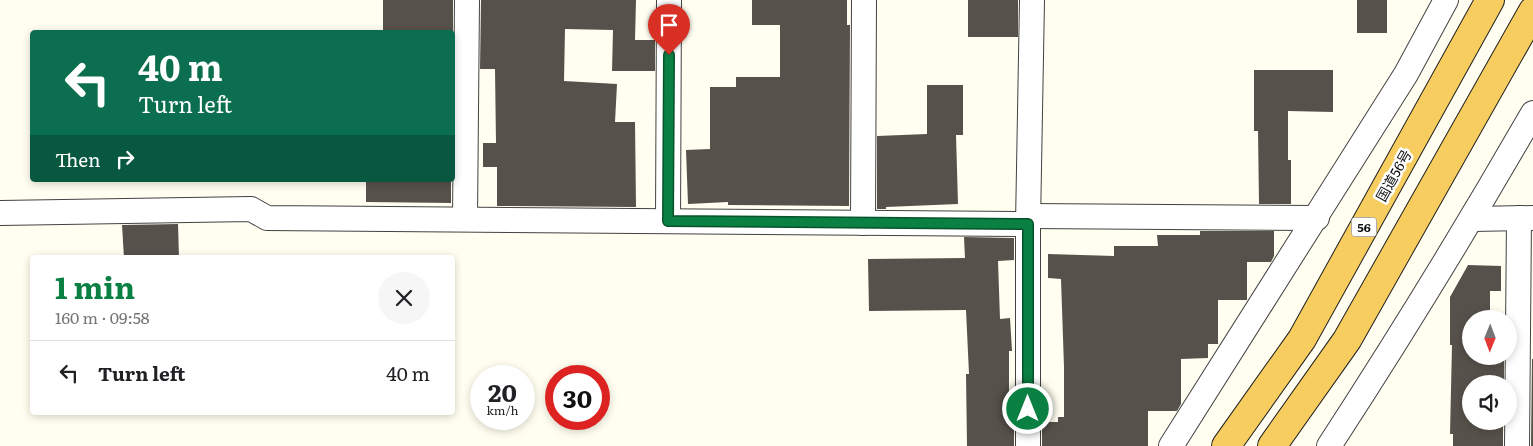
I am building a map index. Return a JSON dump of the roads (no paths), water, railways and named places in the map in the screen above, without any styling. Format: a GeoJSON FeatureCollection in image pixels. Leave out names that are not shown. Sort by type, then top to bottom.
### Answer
{"type":"FeatureCollection","features":[{"type":"Feature","properties":{"kind":"highway","name":"国道56号"},"geometry":{"type":"LineString","coordinates":[[1226,446],[1302,339],[1490,0]]}},
{"type":"Feature","properties":{"kind":"highway"},"geometry":{"type":"LineString","coordinates":[[1272,446],[1347,340],[1533,11]]}},
{"type":"Feature","properties":{"kind":"street"},"geometry":{"type":"LineString","coordinates":[[465,219],[467,0]]}},
{"type":"Feature","properties":{"kind":"street"},"geometry":{"type":"LineString","coordinates":[[668,221],[669,0]]}},
{"type":"Feature","properties":{"kind":"street"},"geometry":{"type":"LineString","coordinates":[[863,223],[864,0]]}},
{"type":"Feature","properties":{"kind":"street"},"geometry":{"type":"LineString","coordinates":[[1028,446],[1032,0]]}},
{"type":"Feature","properties":{"kind":"street"},"geometry":{"type":"LineString","coordinates":[[1171,446],[1406,74],[1446,0]]}},
{"type":"Feature","properties":{"kind":"street"},"geometry":{"type":"LineString","coordinates":[[1329,446],[1394,346],[1472,219],[1533,113]]}},
{"type":"Feature","properties":{"kind":"street"},"geometry":{"type":"LineString","coordinates":[[0,212],[251,209],[267,218],[863,223],[1316,218]]}},
{"type":"Feature","properties":{"kind":"street"},"geometry":{"type":"LineString","coordinates":[[1472,219],[1526,218],[1517,446]]}}]}
